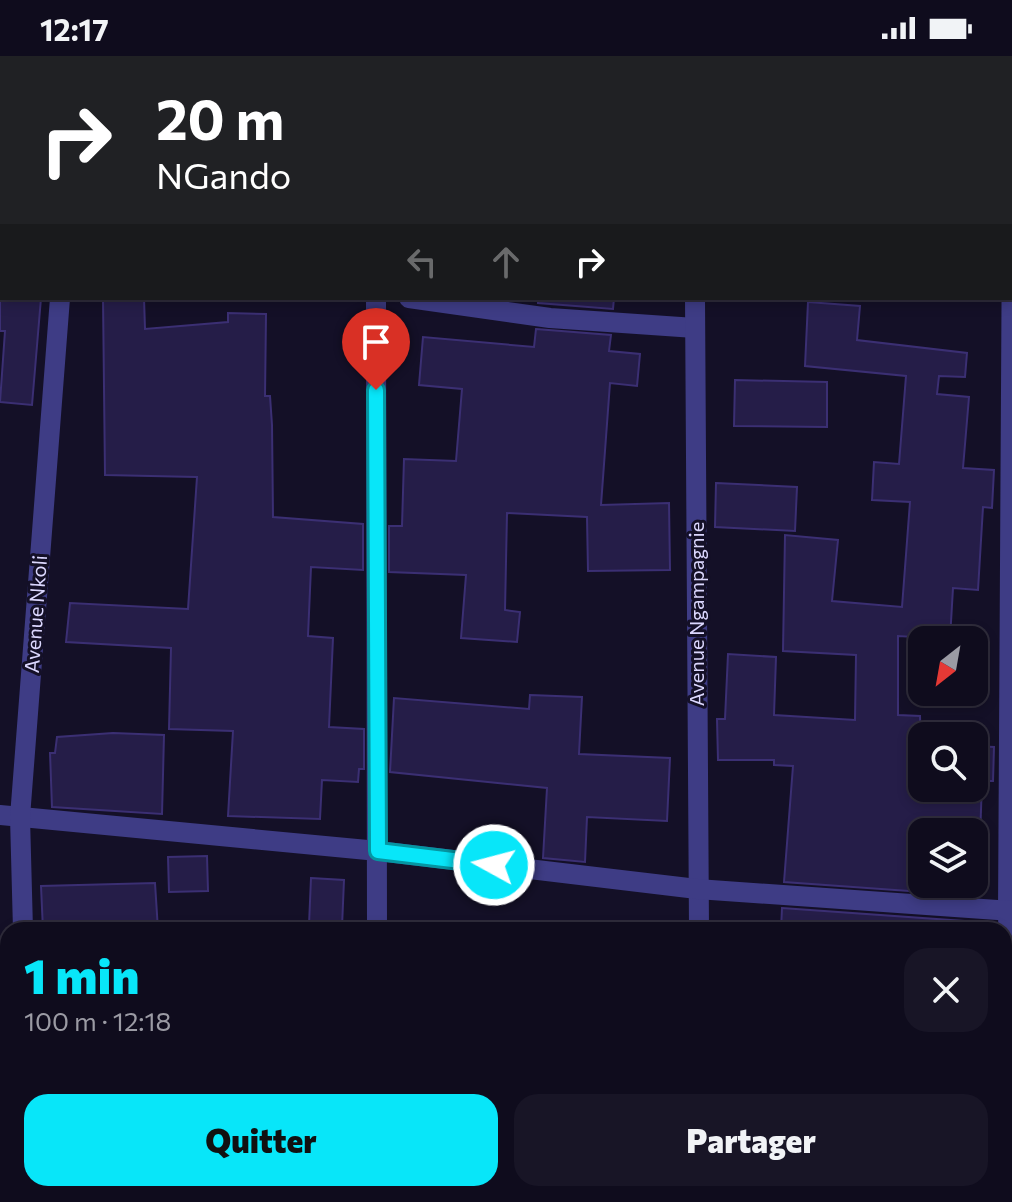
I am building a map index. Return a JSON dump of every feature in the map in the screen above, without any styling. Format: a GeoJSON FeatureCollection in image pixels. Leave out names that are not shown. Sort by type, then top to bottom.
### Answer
{"type":"FeatureCollection","features":[{"type":"Feature","properties":{"kind":"street","name":"Avenue Nkoli"},"geometry":{"type":"LineString","coordinates":[[22,922],[10,816],[60,300]]}},
{"type":"Feature","properties":{"kind":"street"},"geometry":{"type":"LineString","coordinates":[[376,300],[377,922]]}},
{"type":"Feature","properties":{"kind":"street"},"geometry":{"type":"LineString","coordinates":[[423,300],[550,318],[695,328]]}},
{"type":"Feature","properties":{"kind":"street","name":"Avenue Ngampagnie"},"geometry":{"type":"LineString","coordinates":[[695,300],[699,922]]}},
{"type":"Feature","properties":{"kind":"street"},"geometry":{"type":"LineString","coordinates":[[10,816],[378,851],[697,889],[1010,911],[1012,300]]}},
{"type":"Feature","properties":{"kind":"street"},"geometry":{"type":"LineString","coordinates":[[1012,1168],[1012,1176]]}},
{"type":"Feature","properties":{"kind":"building"},"geometry":{"type":"Polygon","coordinates":[[[0,300],[41,300],[32,405],[0,402],[5,331],[0,331],[0,300]]]}},
{"type":"Feature","properties":{"kind":"building"},"geometry":{"type":"Polygon","coordinates":[[[103,300],[144,300],[145,329],[228,322],[228,313],[266,314],[265,396],[270,396],[272,425],[273,517],[363,524],[363,570],[311,567],[308,636],[333,638],[329,727],[364,729],[364,769],[359,769],[358,782],[322,780],[320,819],[228,816],[233,731],[169,729],[171,648],[66,642],[70,603],[188,609],[197,477],[105,475],[103,300]]]}},
{"type":"Feature","properties":{"kind":"building"},"geometry":{"type":"Polygon","coordinates":[[[538,300],[614,300],[613,309],[538,303],[538,300]]]}},
{"type":"Feature","properties":{"kind":"building"},"geometry":{"type":"Polygon","coordinates":[[[808,302],[860,306],[857,340],[967,353],[965,377],[939,376],[937,394],[969,397],[963,468],[994,470],[992,508],[983,507],[978,590],[953,588],[951,626],[908,626],[908,637],[898,636],[898,715],[920,716],[920,722],[908,722],[908,802],[981,802],[981,818],[908,818],[908,891],[784,882],[793,766],[774,765],[774,760],[718,760],[717,719],[725,719],[728,654],[776,657],[774,715],[855,720],[856,655],[783,651],[785,535],[838,540],[832,601],[902,607],[910,502],[872,500],[874,462],[899,464],[906,376],[805,366],[808,302]]]}},
{"type":"Feature","properties":{"kind":"building"},"geometry":{"type":"Polygon","coordinates":[[[536,329],[611,335],[609,351],[640,354],[637,386],[610,383],[601,505],[669,503],[670,570],[588,571],[587,517],[507,513],[505,610],[520,612],[517,642],[461,638],[466,575],[389,572],[389,526],[402,526],[404,459],[456,461],[462,389],[419,385],[423,337],[534,347],[536,329]]]}},
{"type":"Feature","properties":{"kind":"building"},"geometry":{"type":"Polygon","coordinates":[[[735,380],[827,382],[827,427],[734,426],[735,380]]]}},
{"type":"Feature","properties":{"kind":"building"},"geometry":{"type":"Polygon","coordinates":[[[716,483],[797,487],[795,531],[715,527],[716,483]]]}},
{"type":"Feature","properties":{"kind":"building"},"geometry":{"type":"Polygon","coordinates":[[[530,695],[582,697],[579,754],[670,758],[667,821],[587,817],[585,862],[543,858],[547,788],[390,772],[394,698],[529,709],[530,695]]]}},
{"type":"Feature","properties":{"kind":"building"},"geometry":{"type":"Polygon","coordinates":[[[113,733],[164,735],[162,814],[52,807],[50,753],[55,753],[57,737],[113,733]]]}},
{"type":"Feature","properties":{"kind":"building"},"geometry":{"type":"Polygon","coordinates":[[[988,747],[994,747],[993,781],[988,781],[988,747]]]}},
{"type":"Feature","properties":{"kind":"building"},"geometry":{"type":"Polygon","coordinates":[[[207,856],[208,891],[169,892],[168,857],[207,856]]]}},
{"type":"Feature","properties":{"kind":"building"},"geometry":{"type":"Polygon","coordinates":[[[311,878],[344,880],[342,922],[309,922],[311,878]]]}},
{"type":"Feature","properties":{"kind":"building"},"geometry":{"type":"Polygon","coordinates":[[[155,883],[157,922],[43,922],[41,886],[155,883]]]}},
{"type":"Feature","properties":{"kind":"building"},"geometry":{"type":"Polygon","coordinates":[[[782,908],[978,922],[781,922],[782,908]]]}},
{"type":"Feature","properties":{"kind":"route"},"geometry":{"type":"LineString","coordinates":[[376,390],[378,851],[494,865]]}}]}
